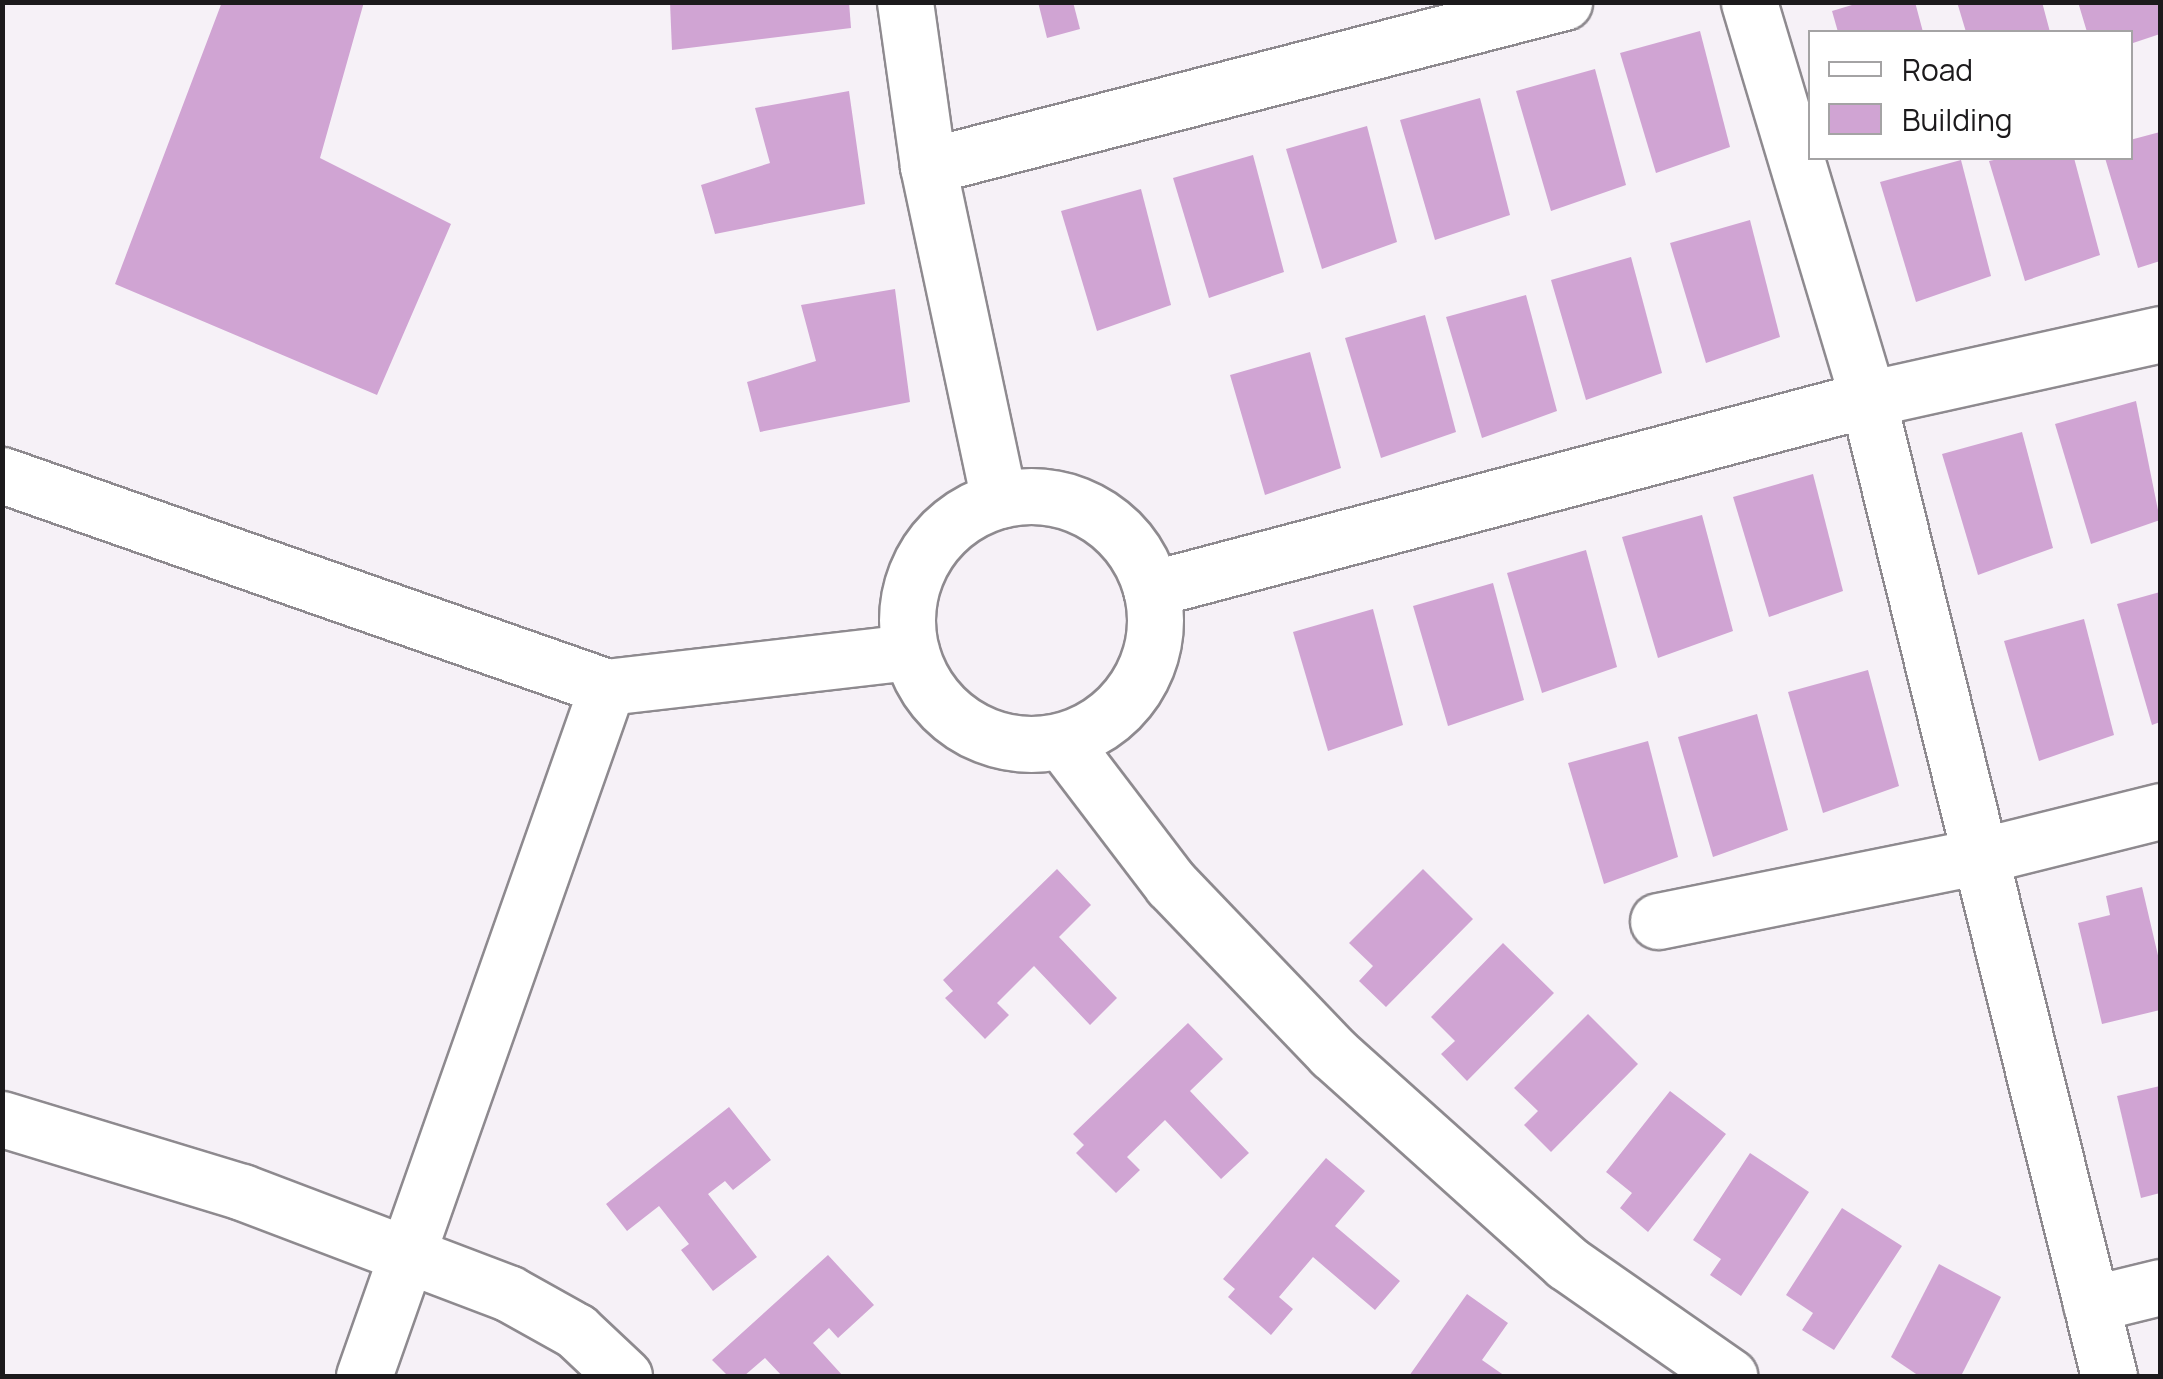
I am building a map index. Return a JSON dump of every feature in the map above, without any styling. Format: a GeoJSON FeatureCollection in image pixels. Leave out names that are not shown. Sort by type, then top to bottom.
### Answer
{"type":"FeatureCollection","features":[{"type":"Feature","properties":{"kind":"lane"},"geometry":{"type":"LineString","coordinates":[[905,2],[928,166],[999,500]]}},
{"type":"Feature","properties":{"kind":"lane"},"geometry":{"type":"LineString","coordinates":[[928,166],[1564,2]]}},
{"type":"Feature","properties":{"kind":"lane"},"geometry":{"type":"LineString","coordinates":[[1748,2],[1868,399],[2109,1376]]}},
{"type":"Feature","properties":{"kind":"lane"},"geometry":{"type":"LineString","coordinates":[[1151,589],[1868,399],[2160,334]]}},
{"type":"Feature","properties":{"kind":"lane"},"geometry":{"type":"LineString","coordinates":[[2,475],[607,687],[910,652]]}},
{"type":"Feature","properties":{"kind":"lane"},"geometry":{"type":"LineString","coordinates":[[1031,495],[1093,512],[1139,558],[1151,589],[1150,653],[1138,683],[1118,709],[1062,742],[1014,743],[968,728],[923,683],[910,652],[906,620],[923,558],[969,512],[999,500],[1031,495]]}},
{"type":"Feature","properties":{"kind":"lane"},"geometry":{"type":"LineString","coordinates":[[364,1376],[607,687]]}},
{"type":"Feature","properties":{"kind":"lane"},"geometry":{"type":"LineString","coordinates":[[1062,742],[1171,884],[1334,1052],[1567,1263],[1729,1376]]}},
{"type":"Feature","properties":{"kind":"lane"},"geometry":{"type":"LineString","coordinates":[[1658,922],[1980,856],[2160,811]]}},
{"type":"Feature","properties":{"kind":"lane"},"geometry":{"type":"LineString","coordinates":[[2,1119],[242,1192],[508,1293],[576,1332],[624,1376]]}},
{"type":"Feature","properties":{"kind":"lane"},"geometry":{"type":"LineString","coordinates":[[2090,1304],[2160,1287]]}},
{"type":"Feature","properties":{"kind":"building"},"geometry":{"type":"Polygon","coordinates":[[[222,2],[364,2],[320,158],[451,224],[377,395],[115,284],[222,2]]]}},
{"type":"Feature","properties":{"kind":"building"},"geometry":{"type":"Polygon","coordinates":[[[670,2],[849,2],[851,28],[672,50],[670,2]]]}},
{"type":"Feature","properties":{"kind":"building"},"geometry":{"type":"Polygon","coordinates":[[[1038,2],[1073,2],[1080,29],[1047,38],[1038,2]]]}},
{"type":"Feature","properties":{"kind":"building"},"geometry":{"type":"Polygon","coordinates":[[[1862,2],[1915,2],[1922,30],[1837,30],[1832,11],[1862,2]]]}},
{"type":"Feature","properties":{"kind":"building"},"geometry":{"type":"Polygon","coordinates":[[[1957,2],[2042,2],[2049,30],[1965,30],[1957,2]]]}},
{"type":"Feature","properties":{"kind":"building"},"geometry":{"type":"Polygon","coordinates":[[[2078,2],[2160,2],[2160,34],[2133,43],[2133,30],[2086,30],[2078,2]]]}},
{"type":"Feature","properties":{"kind":"building"},"geometry":{"type":"Polygon","coordinates":[[[1700,31],[1730,147],[1656,173],[1620,53],[1700,31]]]}},
{"type":"Feature","properties":{"kind":"building"},"geometry":{"type":"Polygon","coordinates":[[[1595,69],[1626,185],[1551,211],[1516,91],[1595,69]]]}},
{"type":"Feature","properties":{"kind":"building"},"geometry":{"type":"Polygon","coordinates":[[[849,91],[865,204],[715,234],[701,185],[770,163],[755,108],[849,91]]]}},
{"type":"Feature","properties":{"kind":"building"},"geometry":{"type":"Polygon","coordinates":[[[1480,98],[1510,215],[1435,240],[1400,120],[1480,98]]]}},
{"type":"Feature","properties":{"kind":"building"},"geometry":{"type":"Polygon","coordinates":[[[1367,126],[1397,242],[1322,269],[1286,149],[1367,126]]]}},
{"type":"Feature","properties":{"kind":"building"},"geometry":{"type":"Polygon","coordinates":[[[2160,132],[2160,261],[2138,268],[2106,160],[2133,160],[2133,139],[2160,132]]]}},
{"type":"Feature","properties":{"kind":"building"},"geometry":{"type":"Polygon","coordinates":[[[1253,155],[1284,272],[1209,298],[1173,178],[1253,155]]]}},
{"type":"Feature","properties":{"kind":"building"},"geometry":{"type":"Polygon","coordinates":[[[1961,160],[1991,276],[1916,302],[1880,182],[1961,160]]]}},
{"type":"Feature","properties":{"kind":"building"},"geometry":{"type":"Polygon","coordinates":[[[2075,160],[2100,255],[2025,281],[1989,161],[2075,160]]]}},
{"type":"Feature","properties":{"kind":"building"},"geometry":{"type":"Polygon","coordinates":[[[1141,189],[1171,305],[1097,331],[1061,211],[1141,189]]]}},
{"type":"Feature","properties":{"kind":"building"},"geometry":{"type":"Polygon","coordinates":[[[1750,220],[1780,337],[1706,363],[1670,243],[1750,220]]]}},
{"type":"Feature","properties":{"kind":"building"},"geometry":{"type":"Polygon","coordinates":[[[1631,257],[1662,373],[1586,400],[1551,280],[1631,257]]]}},
{"type":"Feature","properties":{"kind":"building"},"geometry":{"type":"Polygon","coordinates":[[[895,289],[910,402],[760,432],[747,382],[816,361],[801,305],[895,289]]]}},
{"type":"Feature","properties":{"kind":"building"},"geometry":{"type":"Polygon","coordinates":[[[1526,295],[1557,411],[1482,438],[1446,317],[1526,295]]]}},
{"type":"Feature","properties":{"kind":"building"},"geometry":{"type":"Polygon","coordinates":[[[1425,315],[1456,432],[1381,458],[1345,338],[1425,315]]]}},
{"type":"Feature","properties":{"kind":"building"},"geometry":{"type":"Polygon","coordinates":[[[1310,352],[1341,468],[1265,495],[1230,375],[1310,352]]]}},
{"type":"Feature","properties":{"kind":"building"},"geometry":{"type":"Polygon","coordinates":[[[2136,401],[2160,520],[2091,544],[2055,424],[2136,401]]]}},
{"type":"Feature","properties":{"kind":"building"},"geometry":{"type":"Polygon","coordinates":[[[2022,432],[2053,548],[1978,575],[1942,454],[2022,432]]]}},
{"type":"Feature","properties":{"kind":"building"},"geometry":{"type":"Polygon","coordinates":[[[1813,474],[1843,591],[1769,617],[1733,497],[1813,474]]]}},
{"type":"Feature","properties":{"kind":"building"},"geometry":{"type":"Polygon","coordinates":[[[1702,515],[1733,631],[1658,658],[1622,537],[1702,515]]]}},
{"type":"Feature","properties":{"kind":"building"},"geometry":{"type":"Polygon","coordinates":[[[1586,550],[1617,667],[1542,693],[1507,573],[1586,550]]]}},
{"type":"Feature","properties":{"kind":"building"},"geometry":{"type":"Polygon","coordinates":[[[1493,583],[1524,700],[1448,726],[1413,606],[1493,583]]]}},
{"type":"Feature","properties":{"kind":"building"},"geometry":{"type":"Polygon","coordinates":[[[2160,592],[2160,722],[2152,725],[2117,604],[2160,592]]]}},
{"type":"Feature","properties":{"kind":"building"},"geometry":{"type":"Polygon","coordinates":[[[1373,609],[1403,725],[1328,751],[1293,632],[1373,609]]]}},
{"type":"Feature","properties":{"kind":"building"},"geometry":{"type":"Polygon","coordinates":[[[2084,619],[2114,735],[2039,761],[2004,641],[2084,619]]]}},
{"type":"Feature","properties":{"kind":"building"},"geometry":{"type":"Polygon","coordinates":[[[1868,670],[1899,786],[1823,813],[1788,692],[1868,670]]]}},
{"type":"Feature","properties":{"kind":"building"},"geometry":{"type":"Polygon","coordinates":[[[1757,714],[1788,830],[1713,857],[1678,737],[1757,714]]]}},
{"type":"Feature","properties":{"kind":"building"},"geometry":{"type":"Polygon","coordinates":[[[1648,741],[1678,857],[1604,884],[1568,763],[1648,741]]]}},
{"type":"Feature","properties":{"kind":"building"},"geometry":{"type":"Polygon","coordinates":[[[1057,869],[1091,905],[1059,937],[1117,998],[1090,1025],[1034,966],[997,1003],[1009,1015],[985,1039],[945,998],[953,991],[943,980],[1057,869]]]}},
{"type":"Feature","properties":{"kind":"building"},"geometry":{"type":"Polygon","coordinates":[[[1423,869],[1473,919],[1386,1007],[1359,981],[1373,966],[1349,943],[1423,869]]]}},
{"type":"Feature","properties":{"kind":"building"},"geometry":{"type":"Polygon","coordinates":[[[2142,887],[2160,964],[2160,1010],[2102,1024],[2078,923],[2110,915],[2106,896],[2142,887]]]}},
{"type":"Feature","properties":{"kind":"building"},"geometry":{"type":"Polygon","coordinates":[[[1503,943],[1554,993],[1467,1081],[1441,1054],[1455,1041],[1431,1017],[1503,943]]]}},
{"type":"Feature","properties":{"kind":"building"},"geometry":{"type":"Polygon","coordinates":[[[1588,1014],[1638,1064],[1551,1152],[1524,1125],[1538,1111],[1514,1088],[1588,1014]]]}},
{"type":"Feature","properties":{"kind":"building"},"geometry":{"type":"Polygon","coordinates":[[[1188,1023],[1223,1059],[1190,1091],[1249,1153],[1221,1179],[1165,1120],[1127,1157],[1140,1170],[1116,1193],[1076,1153],[1084,1145],[1073,1134],[1188,1023]]]}},
{"type":"Feature","properties":{"kind":"building"},"geometry":{"type":"Polygon","coordinates":[[[2160,1086],[2160,1193],[2141,1198],[2117,1096],[2160,1086]]]}},
{"type":"Feature","properties":{"kind":"building"},"geometry":{"type":"Polygon","coordinates":[[[1670,1091],[1726,1134],[1648,1232],[1620,1208],[1632,1193],[1606,1172],[1670,1091]]]}},
{"type":"Feature","properties":{"kind":"building"},"geometry":{"type":"Polygon","coordinates":[[[729,1107],[771,1160],[733,1190],[725,1181],[708,1194],[757,1257],[713,1291],[681,1250],[689,1244],[659,1206],[627,1231],[606,1204],[729,1107]]]}},
{"type":"Feature","properties":{"kind":"building"},"geometry":{"type":"Polygon","coordinates":[[[1750,1153],[1809,1192],[1741,1296],[1710,1275],[1721,1259],[1693,1240],[1750,1153]]]}},
{"type":"Feature","properties":{"kind":"building"},"geometry":{"type":"Polygon","coordinates":[[[1326,1158],[1365,1191],[1335,1226],[1400,1281],[1375,1310],[1313,1257],[1279,1297],[1293,1309],[1271,1335],[1228,1297],[1235,1289],[1223,1279],[1326,1158]]]}},
{"type":"Feature","properties":{"kind":"building"},"geometry":{"type":"Polygon","coordinates":[[[1842,1208],[1902,1246],[1834,1350],[1802,1330],[1813,1313],[1786,1295],[1842,1208]]]}},
{"type":"Feature","properties":{"kind":"building"},"geometry":{"type":"Polygon","coordinates":[[[828,1255],[874,1305],[838,1338],[829,1328],[813,1343],[843,1376],[782,1376],[765,1358],[744,1376],[728,1376],[712,1360],[828,1255]]]}},
{"type":"Feature","properties":{"kind":"building"},"geometry":{"type":"Polygon","coordinates":[[[1939,1264],[2001,1297],[1961,1376],[1919,1376],[1891,1357],[1939,1264]]]}},
{"type":"Feature","properties":{"kind":"building"},"geometry":{"type":"Polygon","coordinates":[[[1467,1294],[1508,1323],[1482,1360],[1505,1376],[1409,1376],[1467,1294]]]}}]}
